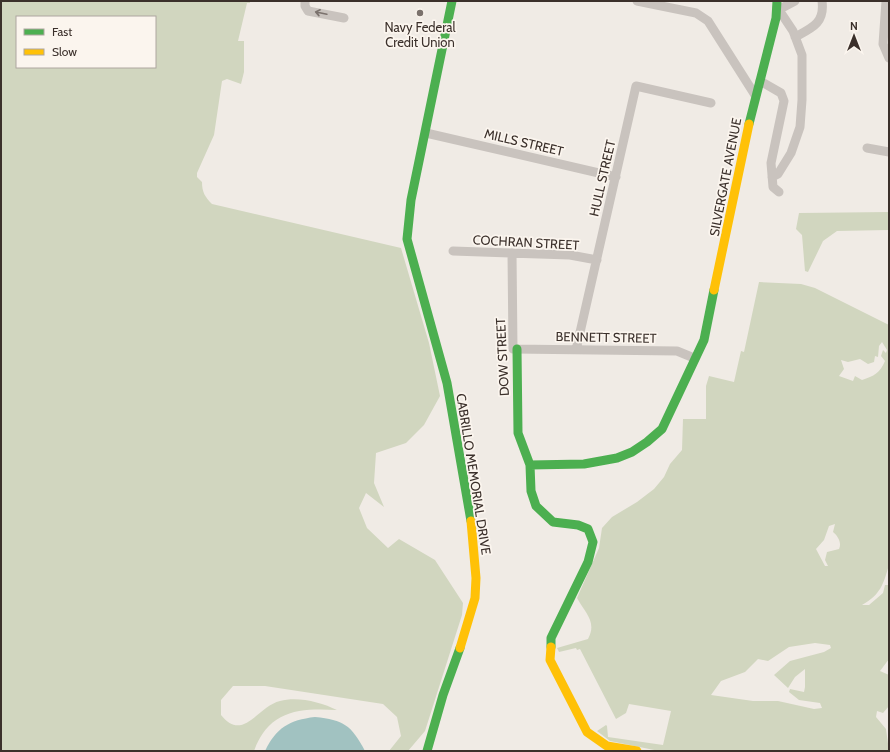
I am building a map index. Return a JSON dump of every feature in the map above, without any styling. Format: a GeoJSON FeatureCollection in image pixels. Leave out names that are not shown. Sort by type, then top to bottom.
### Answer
{"type":"FeatureCollection","features":[{"type":"Feature","properties":{"kind":"street"},"geometry":{"type":"LineString","coordinates":[[305,1],[305,6],[308,10],[344,18]]}},
{"type":"Feature","properties":{"kind":"street","name":"CABRILLO MEMORIAL DRIVE"},"geometry":{"type":"LineString","coordinates":[[427,751],[475,598],[476,578],[472,530],[447,383],[407,239],[411,200],[452,1]]}},
{"type":"Feature","properties":{"kind":"street"},"geometry":{"type":"LineString","coordinates":[[637,1],[696,13],[708,21],[755,95]]}},
{"type":"Feature","properties":{"kind":"street"},"geometry":{"type":"LineString","coordinates":[[772,177],[778,174],[791,153],[800,127],[802,100],[802,56],[793,31],[778,6],[795,1]]}},
{"type":"Feature","properties":{"kind":"street"},"geometry":{"type":"LineString","coordinates":[[795,36],[814,27],[821,17],[822,1]]}},
{"type":"Feature","properties":{"kind":"street"},"geometry":{"type":"LineString","coordinates":[[887,3],[883,29],[883,44],[889,58]]}},
{"type":"Feature","properties":{"kind":"street","name":"SILVERGATE AVENUE"},"geometry":{"type":"LineString","coordinates":[[530,465],[599,464],[621,458],[651,440],[662,429],[694,358],[704,340],[755,95],[760,81],[778,6]]}},
{"type":"Feature","properties":{"kind":"street"},"geometry":{"type":"LineString","coordinates":[[760,81],[781,94],[784,101],[771,163],[773,187],[779,192]]}},
{"type":"Feature","properties":{"kind":"street","name":"HULL STREET"},"geometry":{"type":"LineString","coordinates":[[576,350],[636,86],[712,103]]}},
{"type":"Feature","properties":{"kind":"street","name":"MILLS STREET"},"geometry":{"type":"LineString","coordinates":[[426,133],[616,177]]}},
{"type":"Feature","properties":{"kind":"street"},"geometry":{"type":"LineString","coordinates":[[867,148],[889,152]]}},
{"type":"Feature","properties":{"kind":"street","name":"COCHRAN STREET"},"geometry":{"type":"LineString","coordinates":[[453,251],[570,255],[597,260]]}},
{"type":"Feature","properties":{"kind":"street","name":"DOW STREET"},"geometry":{"type":"LineString","coordinates":[[512,253],[513,349],[517,349],[518,433],[530,465],[531,491],[536,506],[553,522],[578,525],[588,529],[593,542],[588,562],[551,638],[550,660],[587,732],[607,746],[637,751]]}},
{"type":"Feature","properties":{"kind":"street","name":"BENNETT STREET"},"geometry":{"type":"LineString","coordinates":[[517,349],[677,352],[694,358]]}},
{"type":"Feature","properties":{"kind":"green space"},"geometry":{"type":"Polygon","coordinates":[[[1,1],[250,1],[250,3],[247,3],[238,41],[244,41],[244,72],[241,84],[227,79],[222,81],[214,135],[197,173],[197,177],[202,182],[204,194],[207,199],[212,204],[401,248],[429,343],[440,396],[424,425],[406,443],[376,453],[374,483],[384,507],[366,493],[359,508],[367,528],[388,548],[399,539],[435,560],[463,603],[462,615],[425,731],[408,751],[389,751],[401,736],[397,717],[383,704],[265,686],[233,686],[221,700],[221,715],[229,723],[236,725],[244,724],[272,704],[280,701],[294,699],[309,701],[337,710],[310,710],[287,714],[277,719],[268,727],[260,737],[254,751],[1,751],[1,1]]]}},
{"type":"Feature","properties":{"kind":"green space"},"geometry":{"type":"Polygon","coordinates":[[[889,212],[889,258],[888,230],[837,231],[823,241],[808,272],[805,271],[802,235],[796,229],[799,213],[889,212]]]}},
{"type":"Feature","properties":{"kind":"green space"},"geometry":{"type":"Polygon","coordinates":[[[759,282],[801,284],[815,288],[889,325],[889,565],[885,578],[877,593],[862,605],[869,605],[883,593],[885,585],[888,585],[889,659],[880,671],[889,675],[889,706],[883,713],[877,711],[876,717],[886,729],[889,751],[659,751],[610,741],[597,731],[606,725],[608,737],[663,745],[671,711],[629,704],[626,713],[616,719],[580,649],[577,650],[576,648],[559,652],[557,648],[588,639],[591,623],[577,598],[599,548],[602,528],[612,517],[637,502],[654,489],[664,477],[670,464],[682,450],[683,419],[706,419],[706,386],[709,376],[734,382],[741,351],[744,352],[759,282]],[[882,342],[879,346],[878,357],[875,356],[874,362],[868,364],[860,359],[848,362],[841,360],[844,369],[839,376],[853,381],[855,376],[862,380],[876,374],[885,361],[881,356],[883,350],[886,353],[887,350],[882,342]],[[835,524],[829,526],[824,540],[816,549],[825,566],[828,566],[825,560],[827,552],[839,549],[840,547],[839,540],[833,532],[835,524]],[[815,643],[789,647],[768,661],[758,659],[745,672],[721,681],[711,695],[753,701],[778,701],[814,709],[822,708],[820,703],[799,700],[789,692],[790,689],[804,692],[805,669],[795,677],[788,688],[774,675],[790,661],[824,652],[831,648],[830,645],[815,643]]]}},
{"type":"Feature","properties":{"kind":"water"},"geometry":{"type":"Polygon","coordinates":[[[315,717],[333,720],[346,725],[355,735],[365,751],[265,751],[274,736],[284,726],[298,720],[315,717]]]}},
{"type":"Feature","properties":{"kind":"traffic: fast"},"geometry":{"type":"LineString","coordinates":[[411,200],[452,1]]}},
{"type":"Feature","properties":{"kind":"traffic: fast"},"geometry":{"type":"LineString","coordinates":[[749,124],[776,18],[777,1]]}},
{"type":"Feature","properties":{"kind":"traffic: fast"},"geometry":{"type":"LineString","coordinates":[[411,200],[407,239],[447,383],[471,521]]}},
{"type":"Feature","properties":{"kind":"traffic: fast"},"geometry":{"type":"LineString","coordinates":[[530,465],[584,464],[617,458],[632,452],[662,429],[704,340],[714,290]]}},
{"type":"Feature","properties":{"kind":"traffic: fast"},"geometry":{"type":"LineString","coordinates":[[517,349],[518,433],[530,465],[531,491],[536,506],[553,522],[578,525],[588,529],[593,542],[588,562],[551,638],[551,647]]}},
{"type":"Feature","properties":{"kind":"traffic: fast"},"geometry":{"type":"LineString","coordinates":[[427,751],[443,695],[460,648]]}},
{"type":"Feature","properties":{"kind":"traffic: slow"},"geometry":{"type":"LineString","coordinates":[[714,290],[749,124]]}},
{"type":"Feature","properties":{"kind":"traffic: slow"},"geometry":{"type":"LineString","coordinates":[[460,648],[475,598],[476,578],[471,521]]}},
{"type":"Feature","properties":{"kind":"traffic: slow"},"geometry":{"type":"LineString","coordinates":[[551,647],[550,660],[587,732],[607,746],[637,751]]}},
{"type":"Feature","properties":{"kind":"place","name":"Navy Federal Credit Union"},"geometry":{"type":"Point","coordinates":[420,13]}}]}
